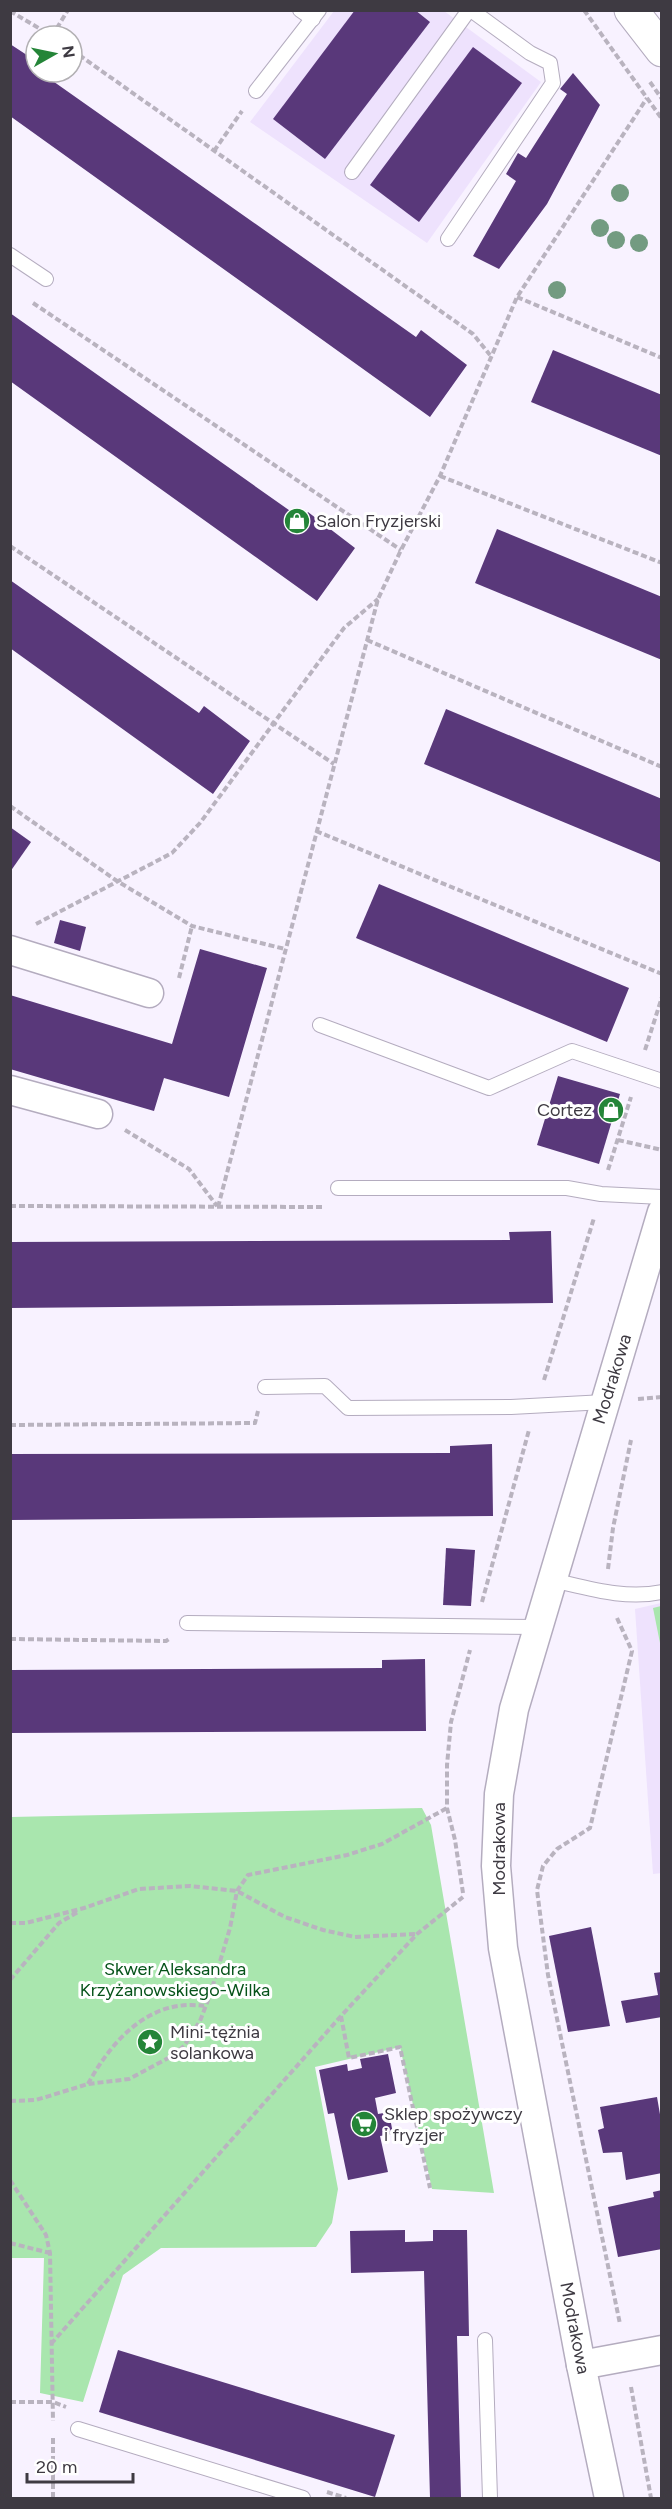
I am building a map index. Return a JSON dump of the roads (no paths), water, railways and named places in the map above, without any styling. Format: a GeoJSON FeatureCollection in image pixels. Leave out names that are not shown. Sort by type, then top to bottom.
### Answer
{"type":"FeatureCollection","features":[{"type":"Feature","properties":{"kind":"street"},"geometry":{"type":"LineString","coordinates":[[631,10],[662,50]]}},
{"type":"Feature","properties":{"kind":"street"},"geometry":{"type":"LineString","coordinates":[[10,950],[149,993]]}},
{"type":"Feature","properties":{"kind":"street"},"geometry":{"type":"LineString","coordinates":[[10,1090],[98,1114]]}},
{"type":"Feature","properties":{"kind":"street","name":"Modrakowa"},"geometry":{"type":"LineString","coordinates":[[609,2499],[581,2365],[503,1948],[496,1866],[499,1794],[512,1719],[662,1212]]}},
{"type":"Feature","properties":{"kind":"street"},"geometry":{"type":"LineString","coordinates":[[581,2365],[662,2350]]}},
{"type":"Feature","properties":{"kind":"lane"},"geometry":{"type":"LineString","coordinates":[[256,91],[316,15],[300,10]]}},
{"type":"Feature","properties":{"kind":"lane"},"geometry":{"type":"LineString","coordinates":[[352,172],[470,10],[530,53],[550,63],[553,83],[448,239]]}},
{"type":"Feature","properties":{"kind":"lane"},"geometry":{"type":"LineString","coordinates":[[10,255],[46,279]]}},
{"type":"Feature","properties":{"kind":"lane"},"geometry":{"type":"LineString","coordinates":[[320,1025],[489,1088],[572,1051],[662,1081]]}},
{"type":"Feature","properties":{"kind":"lane"},"geometry":{"type":"LineString","coordinates":[[338,1188],[567,1188],[601,1194],[662,1197]]}},
{"type":"Feature","properties":{"kind":"lane"},"geometry":{"type":"LineString","coordinates":[[265,1387],[325,1386],[348,1408],[511,1407],[605,1402]]}},
{"type":"Feature","properties":{"kind":"lane"},"geometry":{"type":"LineString","coordinates":[[552,1580],[606,1593],[648,1595],[662,1592]]}},
{"type":"Feature","properties":{"kind":"lane"},"geometry":{"type":"LineString","coordinates":[[188,1623],[538,1627]]}},
{"type":"Feature","properties":{"kind":"lane"},"geometry":{"type":"LineString","coordinates":[[485,2340],[490,2499]]}},
{"type":"Feature","properties":{"kind":"lane"},"geometry":{"type":"LineString","coordinates":[[78,2429],[303,2499]]}},
{"type":"Feature","properties":{"kind":"place","name":"Salon Fryzjerski"},"geometry":{"type":"Point","coordinates":[297,521]}},
{"type":"Feature","properties":{"kind":"place","name":"Cortez"},"geometry":{"type":"Point","coordinates":[611,1110]}},
{"type":"Feature","properties":{"kind":"place","name":"Mini-tężnia solankowa"},"geometry":{"type":"Point","coordinates":[150,2042]}},
{"type":"Feature","properties":{"kind":"place","name":"Sklep spożywczy i fryzjer"},"geometry":{"type":"Point","coordinates":[364,2124]}},
{"type":"Feature","properties":{"kind":"park label","name":"Skwer Aleksandra Krzyżanowskiego-Wilka"},"geometry":{"type":"Point","coordinates":[175,1979]}}]}
